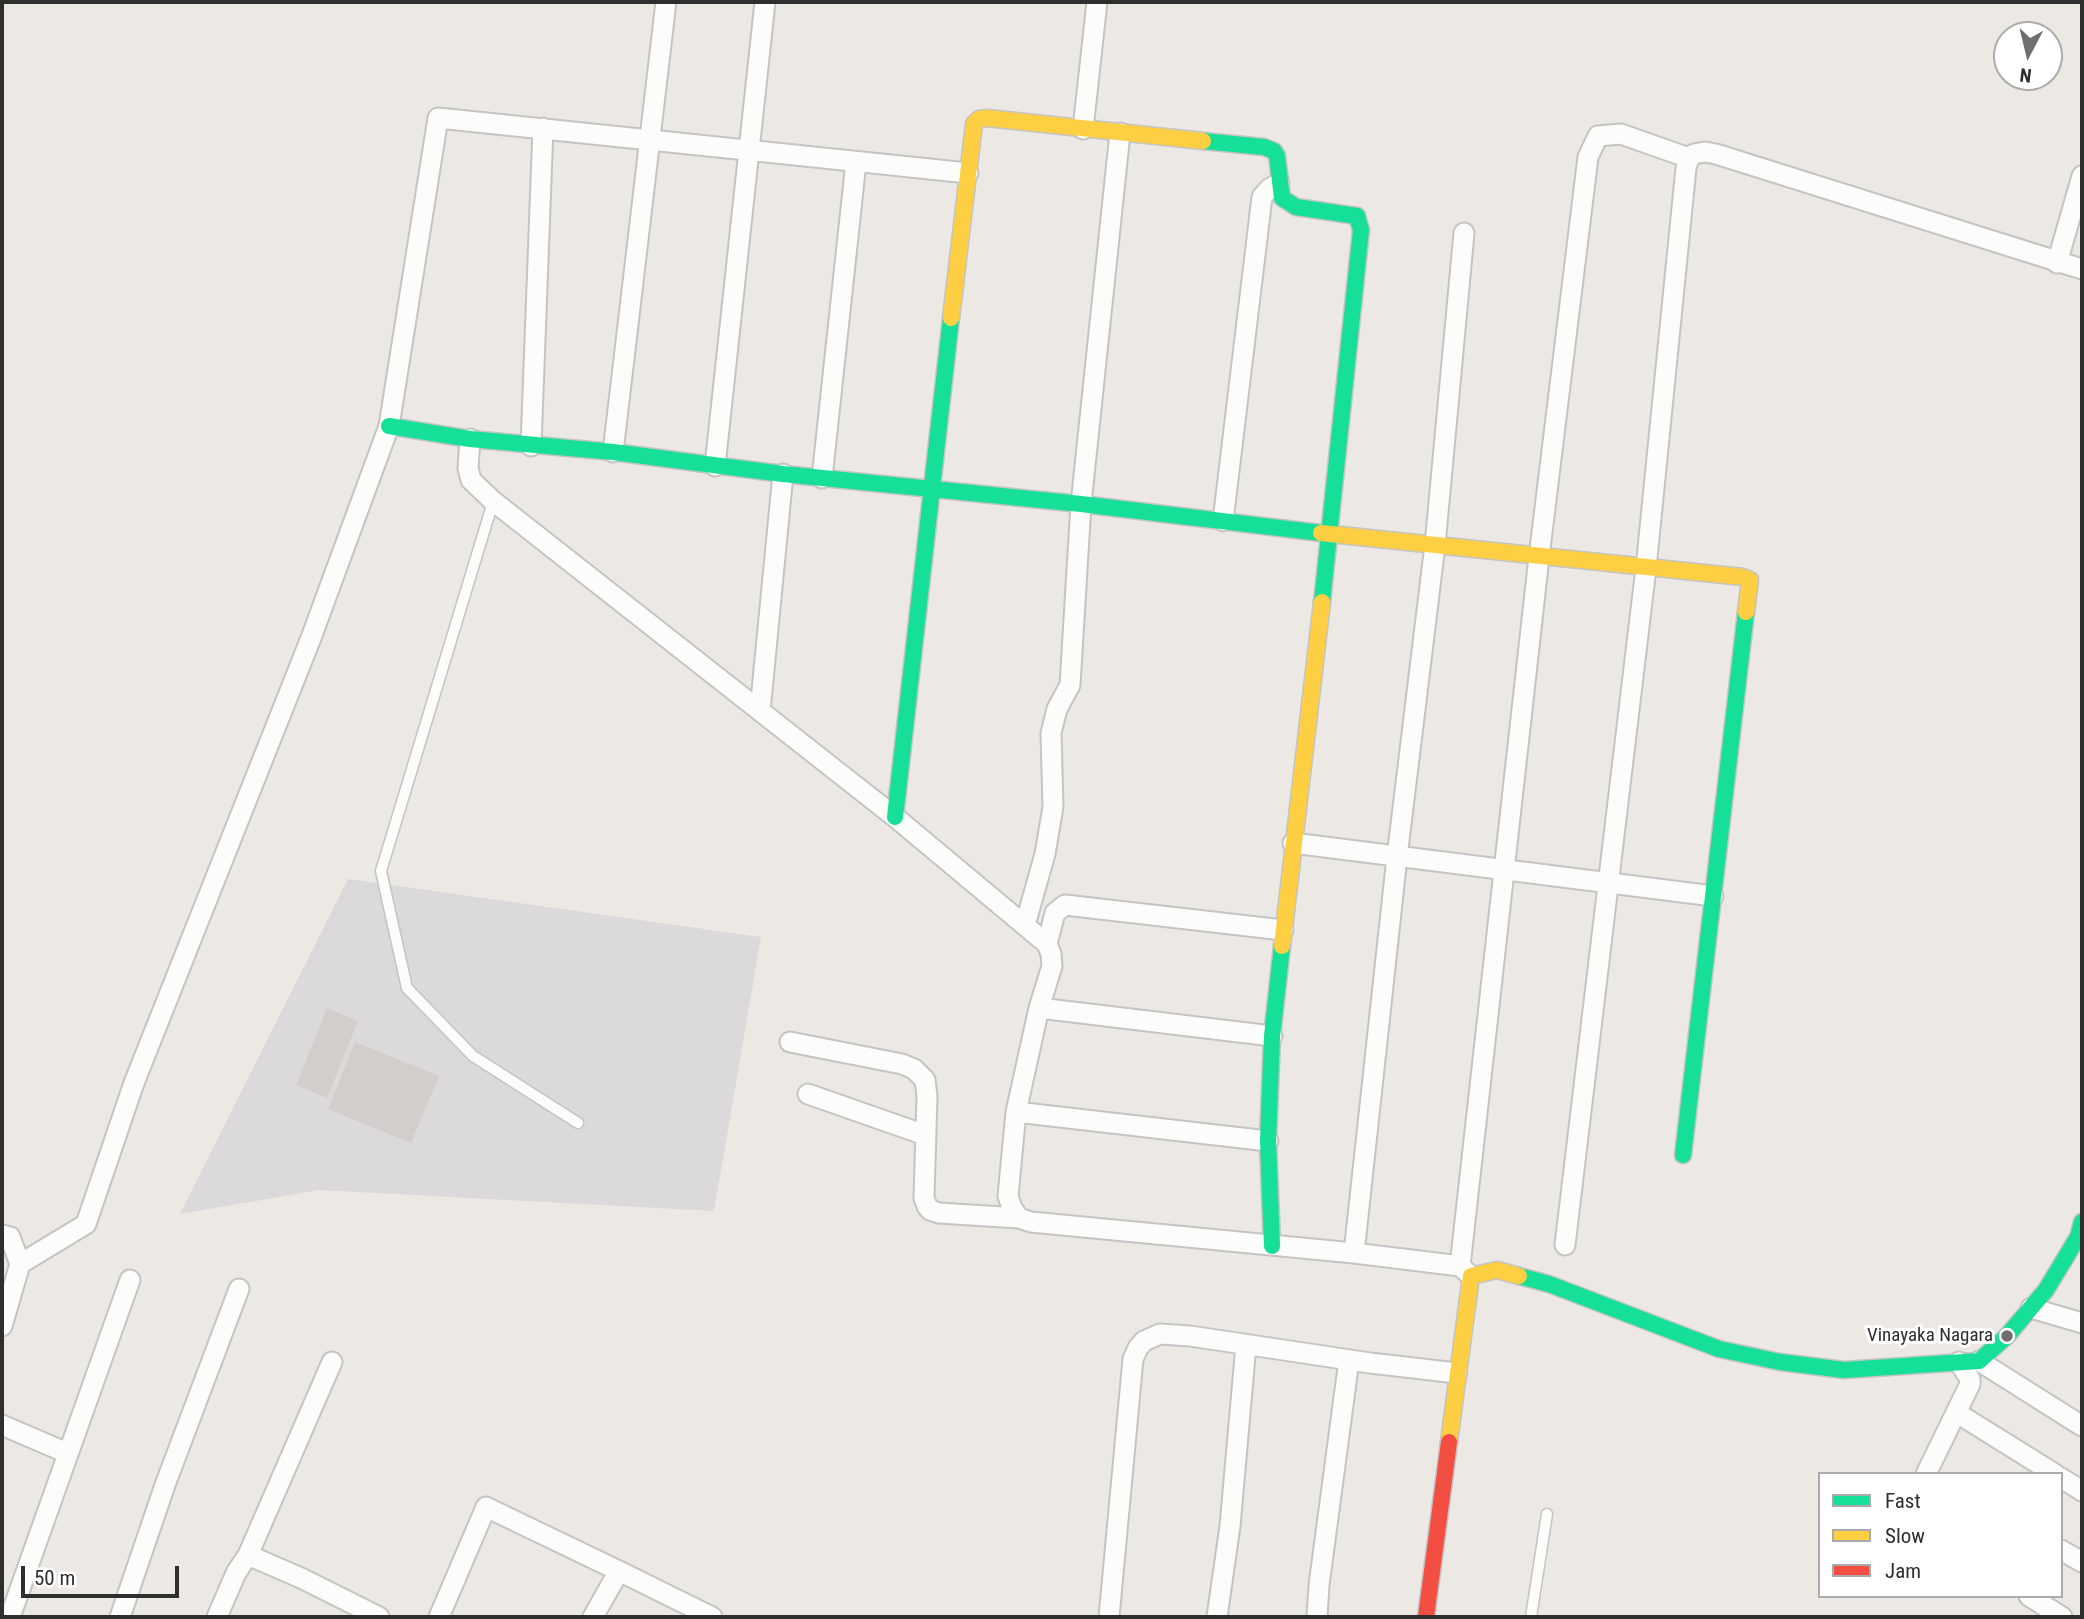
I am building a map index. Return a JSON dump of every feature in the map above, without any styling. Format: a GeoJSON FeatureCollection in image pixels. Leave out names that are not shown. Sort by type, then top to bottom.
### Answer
{"type":"FeatureCollection","features":[{"type":"Feature","properties":{"kind":"street"},"geometry":{"type":"LineString","coordinates":[[613,452],[666,2]]}},
{"type":"Feature","properties":{"kind":"street"},"geometry":{"type":"LineString","coordinates":[[715,466],[765,2]]}},
{"type":"Feature","properties":{"kind":"street"},"geometry":{"type":"LineString","coordinates":[[1083,129],[1097,2]]}},
{"type":"Feature","properties":{"kind":"street"},"geometry":{"type":"LineString","coordinates":[[20,1264],[86,1224],[134,1083],[311,638],[389,426],[438,118],[968,173]]}},
{"type":"Feature","properties":{"kind":"street"},"geometry":{"type":"LineString","coordinates":[[895,817],[930,491],[975,124],[979,119],[986,118],[1274,150],[1282,198],[1296,207],[1357,216],[1361,223],[1330,534],[1272,1036],[1268,1141],[1272,1246]]}},
{"type":"Feature","properties":{"kind":"street"},"geometry":{"type":"LineString","coordinates":[[531,446],[542,128]]}},
{"type":"Feature","properties":{"kind":"street"},"geometry":{"type":"LineString","coordinates":[[1025,925],[1045,854],[1053,807],[1051,733],[1057,709],[1070,685],[1081,504],[1120,133]]}},
{"type":"Feature","properties":{"kind":"street"},"geometry":{"type":"LineString","coordinates":[[1426,1617],[1457,1373],[1504,871],[1588,157],[1598,136],[1620,134],[1689,158]]}},
{"type":"Feature","properties":{"kind":"street"},"geometry":{"type":"LineString","coordinates":[[1565,1245],[1646,568],[1689,158],[1694,154],[1716,154],[2082,269]]}},
{"type":"Feature","properties":{"kind":"street"},"geometry":{"type":"LineString","coordinates":[[822,478],[856,162]]}},
{"type":"Feature","properties":{"kind":"street"},"geometry":{"type":"LineString","coordinates":[[2057,263],[2082,176]]}},
{"type":"Feature","properties":{"kind":"street"},"geometry":{"type":"LineString","coordinates":[[1223,521],[1262,197],[1279,183]]}},
{"type":"Feature","properties":{"kind":"street"},"geometry":{"type":"LineString","coordinates":[[1354,1253],[1397,857],[1435,545],[1465,233]]}},
{"type":"Feature","properties":{"kind":"street"},"geometry":{"type":"LineString","coordinates":[[389,426],[531,446],[613,452],[930,491],[1081,504],[1330,534],[1743,577],[1750,580],[1683,1155]]}},
{"type":"Feature","properties":{"kind":"street"},"geometry":{"type":"LineString","coordinates":[[470,439],[468,468],[471,480],[493,501],[895,817],[1046,944],[1051,954],[1052,966],[1039,1008],[1016,1112],[1008,1196],[1019,1218]]}},
{"type":"Feature","properties":{"kind":"street"},"geometry":{"type":"LineString","coordinates":[[760,711],[783,474]]}},
{"type":"Feature","properties":{"kind":"street"},"geometry":{"type":"LineString","coordinates":[[1293,843],[1713,896]]}},
{"type":"Feature","properties":{"kind":"street"},"geometry":{"type":"LineString","coordinates":[[1046,944],[1055,913],[1065,905],[1283,930]]}},
{"type":"Feature","properties":{"kind":"street"},"geometry":{"type":"LineString","coordinates":[[1039,1008],[1272,1036]]}},
{"type":"Feature","properties":{"kind":"street"},"geometry":{"type":"LineString","coordinates":[[790,1042],[902,1064],[914,1069],[925,1080],[927,1096],[924,1198],[930,1210],[1354,1253],[1465,1271],[1497,1270],[1549,1284],[1718,1349],[1780,1362],[1844,1370],[1969,1361],[2007,1336],[2031,1308],[2053,1279],[2078,1237],[2082,1222]]}},
{"type":"Feature","properties":{"kind":"street"},"geometry":{"type":"LineString","coordinates":[[808,1094],[925,1135]]}},
{"type":"Feature","properties":{"kind":"street"},"geometry":{"type":"LineString","coordinates":[[1016,1112],[1268,1141]]}},
{"type":"Feature","properties":{"kind":"street"},"geometry":{"type":"LineString","coordinates":[[2,1236],[10,1237],[20,1264],[2,1326]]}},
{"type":"Feature","properties":{"kind":"street"},"geometry":{"type":"LineString","coordinates":[[10,1617],[130,1280]]}},
{"type":"Feature","properties":{"kind":"street"},"geometry":{"type":"LineString","coordinates":[[120,1617],[165,1485],[239,1289]]}},
{"type":"Feature","properties":{"kind":"street"},"geometry":{"type":"LineString","coordinates":[[2031,1308],[2082,1323]]}},
{"type":"Feature","properties":{"kind":"street"},"geometry":{"type":"LineString","coordinates":[[1109,1617],[1133,1359],[1144,1341],[1160,1334],[1190,1336],[1457,1373]]}},
{"type":"Feature","properties":{"kind":"street"},"geometry":{"type":"LineString","coordinates":[[1217,1617],[1230,1526],[1246,1345]]}},
{"type":"Feature","properties":{"kind":"street"},"geometry":{"type":"LineString","coordinates":[[1317,1617],[1349,1360]]}},
{"type":"Feature","properties":{"kind":"street"},"geometry":{"type":"LineString","coordinates":[[1930,1472],[1970,1384],[1969,1361]]}},
{"type":"Feature","properties":{"kind":"street"},"geometry":{"type":"LineString","coordinates":[[1969,1361],[2082,1426]]}},
{"type":"Feature","properties":{"kind":"street"},"geometry":{"type":"LineString","coordinates":[[217,1617],[236,1573],[248,1555],[332,1362]]}},
{"type":"Feature","properties":{"kind":"street"},"geometry":{"type":"LineString","coordinates":[[1956,1413],[2052,1472]]}},
{"type":"Feature","properties":{"kind":"street"},"geometry":{"type":"LineString","coordinates":[[2,1425],[67,1453]]}},
{"type":"Feature","properties":{"kind":"street"},"geometry":{"type":"LineString","coordinates":[[2063,1479],[2082,1491]]}},
{"type":"Feature","properties":{"kind":"street"},"geometry":{"type":"LineString","coordinates":[[439,1617],[486,1507],[712,1617]]}},
{"type":"Feature","properties":{"kind":"street"},"geometry":{"type":"LineString","coordinates":[[2063,1551],[2082,1562]]}},
{"type":"Feature","properties":{"kind":"street"},"geometry":{"type":"LineString","coordinates":[[248,1555],[379,1617]]}},
{"type":"Feature","properties":{"kind":"street"},"geometry":{"type":"LineString","coordinates":[[593,1617],[618,1571]]}},
{"type":"Feature","properties":{"kind":"street"},"geometry":{"type":"LineString","coordinates":[[2032,1598],[2062,1617]]}},
{"type":"Feature","properties":{"kind":"lane"},"geometry":{"type":"LineString","coordinates":[[493,501],[381,871],[407,988],[473,1056],[578,1124]]}},
{"type":"Feature","properties":{"kind":"lane"},"geometry":{"type":"LineString","coordinates":[[1531,1617],[1547,1514]]}},
{"type":"Feature","properties":{"kind":"shaded area"},"geometry":{"type":"Polygon","coordinates":[[[348,879],[761,937],[714,1211],[319,1190],[180,1214],[348,879]]]}},
{"type":"Feature","properties":{"kind":"building"},"geometry":{"type":"Polygon","coordinates":[[[327,1008],[358,1021],[327,1098],[296,1085],[327,1008]]]}},
{"type":"Feature","properties":{"kind":"building"},"geometry":{"type":"Polygon","coordinates":[[[355,1042],[439,1076],[411,1143],[328,1109],[355,1042]]]}},
{"type":"Feature","properties":{"kind":"traffic: fast"},"geometry":{"type":"LineString","coordinates":[[1203,141],[1264,147],[1274,151],[1277,156],[1282,198],[1296,207],[1357,216],[1361,230],[1322,602]]}},
{"type":"Feature","properties":{"kind":"traffic: fast"},"geometry":{"type":"LineString","coordinates":[[895,817],[951,318]]}},
{"type":"Feature","properties":{"kind":"traffic: fast"},"geometry":{"type":"LineString","coordinates":[[389,426],[470,439],[613,452],[783,474],[1081,504],[1321,533]]}},
{"type":"Feature","properties":{"kind":"traffic: fast"},"geometry":{"type":"LineString","coordinates":[[1683,1155],[1746,612]]}},
{"type":"Feature","properties":{"kind":"traffic: fast"},"geometry":{"type":"LineString","coordinates":[[1272,1246],[1268,1141],[1272,1036],[1282,946]]}},
{"type":"Feature","properties":{"kind":"traffic: fast"},"geometry":{"type":"LineString","coordinates":[[1519,1276],[1549,1284],[1719,1349],[1780,1362],[1844,1370],[1979,1361],[2007,1336],[2046,1290],[2078,1237],[2082,1222]]}},
{"type":"Feature","properties":{"kind":"traffic: slow"},"geometry":{"type":"LineString","coordinates":[[951,318],[974,124],[979,119],[1203,141]]}},
{"type":"Feature","properties":{"kind":"traffic: slow"},"geometry":{"type":"LineString","coordinates":[[1321,533],[1743,577],[1750,580],[1746,612]]}},
{"type":"Feature","properties":{"kind":"traffic: slow"},"geometry":{"type":"LineString","coordinates":[[1282,946],[1322,602]]}},
{"type":"Feature","properties":{"kind":"traffic: slow"},"geometry":{"type":"LineString","coordinates":[[1449,1442],[1471,1276],[1497,1270],[1519,1276]]}},
{"type":"Feature","properties":{"kind":"traffic: jam"},"geometry":{"type":"LineString","coordinates":[[1426,1617],[1449,1442]]}},
{"type":"Feature","properties":{"kind":"place","name":"Vinayaka Nagara"},"geometry":{"type":"Point","coordinates":[2007,1336]}}]}
